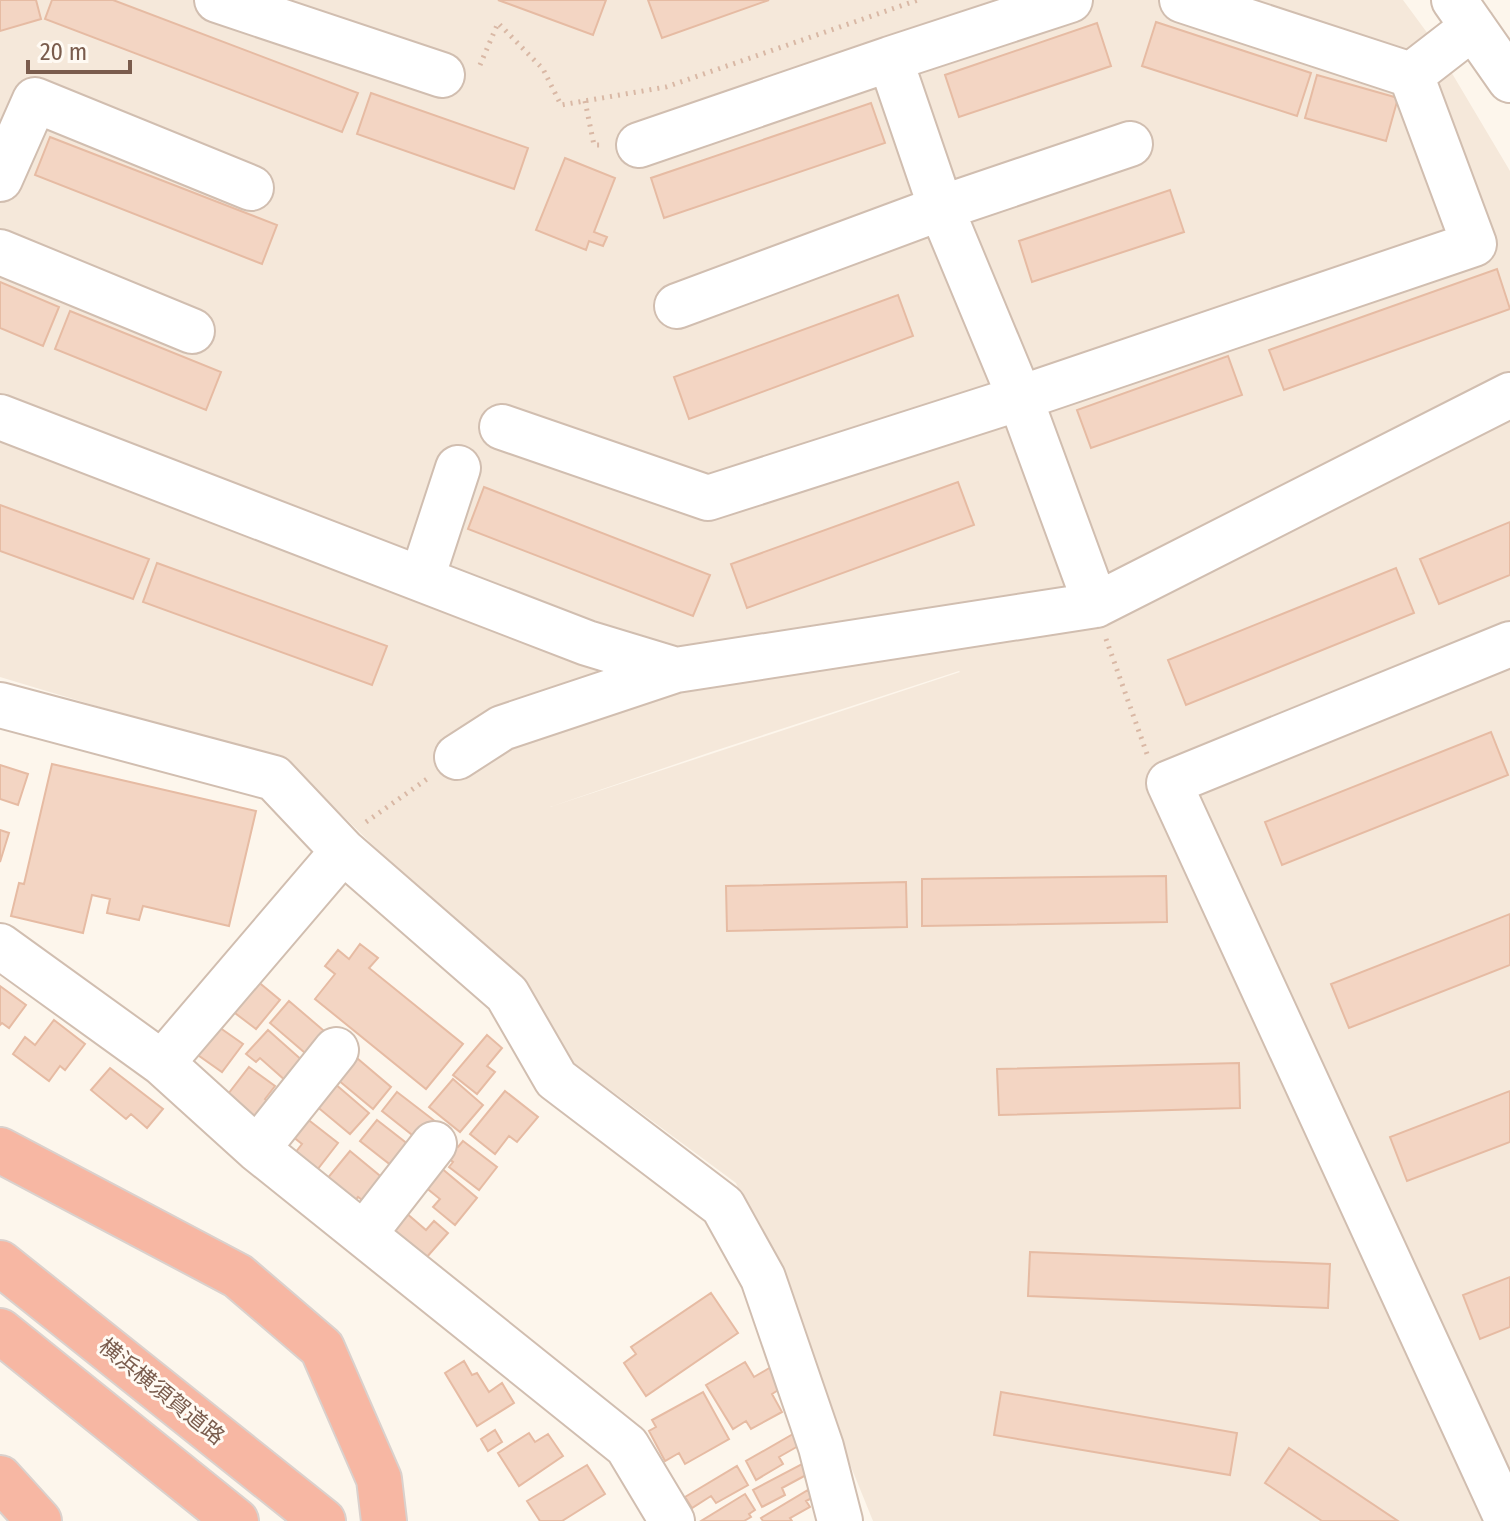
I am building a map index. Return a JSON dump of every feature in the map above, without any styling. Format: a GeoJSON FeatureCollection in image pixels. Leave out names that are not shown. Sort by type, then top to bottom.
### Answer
{"type":"FeatureCollection","features":[{"type":"Feature","properties":{"kind":"highway"},"geometry":{"type":"LineString","coordinates":[[0,1150],[238,1276],[322,1348],[382,1500]]}},
{"type":"Feature","properties":{"kind":"highway","name":"横浜横須賀道路"},"geometry":{"type":"LineString","coordinates":[[0,1263],[323,1521]]}},
{"type":"Feature","properties":{"kind":"highway"},"geometry":{"type":"LineString","coordinates":[[0,1331],[236,1521]]}},
{"type":"Feature","properties":{"kind":"highway"},"geometry":{"type":"LineString","coordinates":[[0,1478],[39,1521]]}},
{"type":"Feature","properties":{"kind":"street"},"geometry":{"type":"LineString","coordinates":[[217,0],[442,75]]}},
{"type":"Feature","properties":{"kind":"street"},"geometry":{"type":"LineString","coordinates":[[639,145],[1070,0]]}},
{"type":"Feature","properties":{"kind":"street"},"geometry":{"type":"LineString","coordinates":[[1182,0],[1411,75]]}},
{"type":"Feature","properties":{"kind":"street"},"geometry":{"type":"LineString","coordinates":[[1411,75],[1464,14],[1510,80]]}},
{"type":"Feature","properties":{"kind":"street"},"geometry":{"type":"LineString","coordinates":[[890,59],[941,208],[1020,398],[1100,619]]}},
{"type":"Feature","properties":{"kind":"street"},"geometry":{"type":"LineString","coordinates":[[502,427],[708,498],[1020,398],[1474,244],[1411,75]]}},
{"type":"Feature","properties":{"kind":"street"},"geometry":{"type":"LineString","coordinates":[[0,179],[35,100],[251,188]]}},
{"type":"Feature","properties":{"kind":"street"},"geometry":{"type":"LineString","coordinates":[[677,306],[941,208],[1130,144]]}},
{"type":"Feature","properties":{"kind":"street"},"geometry":{"type":"LineString","coordinates":[[0,252],[192,331]]}},
{"type":"Feature","properties":{"kind":"street"},"geometry":{"type":"LineString","coordinates":[[457,757],[502,728],[676,670],[1100,619],[1510,395]]}},
{"type":"Feature","properties":{"kind":"street"},"geometry":{"type":"LineString","coordinates":[[0,417],[587,643],[676,670]]}},
{"type":"Feature","properties":{"kind":"street"},"geometry":{"type":"LineString","coordinates":[[422,578],[458,468]]}},
{"type":"Feature","properties":{"kind":"street"},"geometry":{"type":"LineString","coordinates":[[1508,1521],[1169,783],[1510,644]]}},
{"type":"Feature","properties":{"kind":"street"},"geometry":{"type":"LineString","coordinates":[[0,705],[274,778],[346,840],[507,994],[556,1079],[723,1206],[763,1278],[821,1447],[840,1521]]}},
{"type":"Feature","properties":{"kind":"street"},"geometry":{"type":"LineString","coordinates":[[162,1063],[346,840]]}},
{"type":"Feature","properties":{"kind":"street"},"geometry":{"type":"LineString","coordinates":[[0,946],[162,1063],[257,1149],[627,1446],[672,1521]]}},
{"type":"Feature","properties":{"kind":"street"},"geometry":{"type":"LineString","coordinates":[[257,1149],[336,1050]]}},
{"type":"Feature","properties":{"kind":"street"},"geometry":{"type":"LineString","coordinates":[[364,1234],[434,1144]]}},
{"type":"Feature","properties":{"kind":"path"},"geometry":{"type":"LineString","coordinates":[[442,75],[471,86],[498,23],[543,69],[561,105],[666,87],[918,0]]}},
{"type":"Feature","properties":{"kind":"path"},"geometry":{"type":"LineString","coordinates":[[1100,619],[1150,763]]}},
{"type":"Feature","properties":{"kind":"path"},"geometry":{"type":"LineString","coordinates":[[346,840],[457,757]]}},
{"type":"Feature","properties":{"kind":"shaded area"},"geometry":{"type":"Polygon","coordinates":[[[0,0],[1403,0],[1431,38],[1510,171],[1510,1521],[873,1521],[736,1183],[563,1055],[528,984],[389,861],[333,806],[263,751],[143,720],[0,677],[0,0]],[[960,672],[711,752],[550,807],[960,672]]]}},
{"type":"Feature","properties":{"kind":"building"},"geometry":{"type":"Polygon","coordinates":[[[0,0],[36,0],[41,19],[0,31],[0,0]]]}},
{"type":"Feature","properties":{"kind":"building"},"geometry":{"type":"Polygon","coordinates":[[[52,0],[113,0],[358,93],[342,132],[45,19],[52,0]]]}},
{"type":"Feature","properties":{"kind":"building"},"geometry":{"type":"Polygon","coordinates":[[[498,0],[606,0],[593,35],[498,0]]]}},
{"type":"Feature","properties":{"kind":"building"},"geometry":{"type":"Polygon","coordinates":[[[648,0],[769,0],[662,38],[648,0]]]}},
{"type":"Feature","properties":{"kind":"building"},"geometry":{"type":"Polygon","coordinates":[[[1156,22],[1311,73],[1297,116],[1142,66],[1156,22]]]}},
{"type":"Feature","properties":{"kind":"building"},"geometry":{"type":"Polygon","coordinates":[[[1097,23],[1111,66],[959,117],[945,75],[1097,23]]]}},
{"type":"Feature","properties":{"kind":"building"},"geometry":{"type":"Polygon","coordinates":[[[1317,75],[1398,98],[1386,141],[1305,118],[1317,75]]]}},
{"type":"Feature","properties":{"kind":"building"},"geometry":{"type":"Polygon","coordinates":[[[371,93],[528,148],[514,189],[357,134],[371,93]]]}},
{"type":"Feature","properties":{"kind":"building"},"geometry":{"type":"Polygon","coordinates":[[[871,103],[885,143],[664,218],[651,178],[871,103]]]}},
{"type":"Feature","properties":{"kind":"building"},"geometry":{"type":"Polygon","coordinates":[[[50,137],[277,225],[262,264],[35,175],[50,137]]]}},
{"type":"Feature","properties":{"kind":"building"},"geometry":{"type":"Polygon","coordinates":[[[565,158],[615,178],[594,232],[607,237],[603,246],[589,241],[586,250],[536,230],[565,158]]]}},
{"type":"Feature","properties":{"kind":"building"},"geometry":{"type":"Polygon","coordinates":[[[1170,190],[1184,232],[1032,282],[1019,241],[1170,190]]]}},
{"type":"Feature","properties":{"kind":"building"},"geometry":{"type":"Polygon","coordinates":[[[1497,269],[1510,309],[1284,390],[1269,350],[1497,269]]]}},
{"type":"Feature","properties":{"kind":"building"},"geometry":{"type":"Polygon","coordinates":[[[0,282],[59,307],[43,346],[0,328],[0,282]]]}},
{"type":"Feature","properties":{"kind":"building"},"geometry":{"type":"Polygon","coordinates":[[[898,295],[913,336],[689,419],[674,377],[898,295]]]}},
{"type":"Feature","properties":{"kind":"building"},"geometry":{"type":"Polygon","coordinates":[[[70,311],[221,372],[206,410],[55,349],[70,311]]]}},
{"type":"Feature","properties":{"kind":"building"},"geometry":{"type":"Polygon","coordinates":[[[1228,356],[1242,395],[1091,448],[1077,410],[1228,356]]]}},
{"type":"Feature","properties":{"kind":"building"},"geometry":{"type":"Polygon","coordinates":[[[958,482],[974,525],[747,608],[731,564],[958,482]]]}},
{"type":"Feature","properties":{"kind":"building"},"geometry":{"type":"Polygon","coordinates":[[[484,487],[710,575],[693,616],[468,529],[484,487]]]}},
{"type":"Feature","properties":{"kind":"building"},"geometry":{"type":"Polygon","coordinates":[[[0,505],[149,559],[133,599],[0,551],[0,505]]]}},
{"type":"Feature","properties":{"kind":"building"},"geometry":{"type":"Polygon","coordinates":[[[1510,522],[1510,575],[1439,604],[1420,559],[1510,522]]]}},
{"type":"Feature","properties":{"kind":"building"},"geometry":{"type":"Polygon","coordinates":[[[157,563],[387,646],[372,685],[143,602],[157,563]]]}},
{"type":"Feature","properties":{"kind":"building"},"geometry":{"type":"Polygon","coordinates":[[[1396,568],[1414,613],[1186,705],[1168,660],[1396,568]]]}},
{"type":"Feature","properties":{"kind":"building"},"geometry":{"type":"Polygon","coordinates":[[[1491,732],[1508,775],[1282,865],[1265,822],[1491,732]]]}},
{"type":"Feature","properties":{"kind":"building"},"geometry":{"type":"Polygon","coordinates":[[[52,764],[256,811],[229,926],[143,906],[139,920],[107,913],[110,899],[92,895],[83,933],[11,916],[19,883],[24,884],[52,764]]]}},
{"type":"Feature","properties":{"kind":"building"},"geometry":{"type":"Polygon","coordinates":[[[0,765],[28,774],[18,805],[0,799],[0,765]]]}},
{"type":"Feature","properties":{"kind":"building"},"geometry":{"type":"Polygon","coordinates":[[[0,830],[9,833],[0,862],[0,830]]]}},
{"type":"Feature","properties":{"kind":"building"},"geometry":{"type":"Polygon","coordinates":[[[1166,876],[1167,922],[922,926],[922,879],[1166,876]]]}},
{"type":"Feature","properties":{"kind":"building"},"geometry":{"type":"Polygon","coordinates":[[[906,882],[907,927],[727,931],[726,886],[906,882]]]}},
{"type":"Feature","properties":{"kind":"building"},"geometry":{"type":"Polygon","coordinates":[[[1510,914],[1510,965],[1349,1028],[1331,984],[1510,914]]]}},
{"type":"Feature","properties":{"kind":"building"},"geometry":{"type":"Polygon","coordinates":[[[360,944],[378,958],[369,968],[463,1044],[426,1089],[315,999],[335,974],[325,966],[338,950],[349,959],[360,944]]]}},
{"type":"Feature","properties":{"kind":"building"},"geometry":{"type":"Polygon","coordinates":[[[256,980],[280,1000],[256,1029],[231,1010],[256,980]]]}},
{"type":"Feature","properties":{"kind":"building"},"geometry":{"type":"Polygon","coordinates":[[[0,986],[26,1005],[9,1028],[2,1023],[0,1025],[0,986]]]}},
{"type":"Feature","properties":{"kind":"building"},"geometry":{"type":"Polygon","coordinates":[[[289,1001],[330,1036],[311,1058],[270,1023],[289,1001]]]}},
{"type":"Feature","properties":{"kind":"building"},"geometry":{"type":"Polygon","coordinates":[[[54,1020],[85,1044],[65,1070],[60,1066],[49,1081],[13,1054],[25,1037],[35,1045],[54,1020]]]}},
{"type":"Feature","properties":{"kind":"building"},"geometry":{"type":"Polygon","coordinates":[[[216,1025],[243,1044],[222,1072],[195,1053],[216,1025]]]}},
{"type":"Feature","properties":{"kind":"building"},"geometry":{"type":"Polygon","coordinates":[[[268,1030],[304,1062],[286,1081],[260,1058],[256,1062],[246,1054],[268,1030]]]}},
{"type":"Feature","properties":{"kind":"building"},"geometry":{"type":"Polygon","coordinates":[[[487,1035],[502,1048],[487,1066],[495,1072],[477,1094],[453,1075],[487,1035]]]}},
{"type":"Feature","properties":{"kind":"building"},"geometry":{"type":"Polygon","coordinates":[[[351,1053],[391,1087],[373,1109],[332,1075],[351,1053]]]}},
{"type":"Feature","properties":{"kind":"building"},"geometry":{"type":"Polygon","coordinates":[[[1239,1063],[1240,1108],[999,1115],[997,1069],[1239,1063]]]}},
{"type":"Feature","properties":{"kind":"building"},"geometry":{"type":"Polygon","coordinates":[[[249,1067],[275,1086],[265,1099],[271,1104],[257,1122],[225,1098],[249,1067]]]}},
{"type":"Feature","properties":{"kind":"building"},"geometry":{"type":"Polygon","coordinates":[[[110,1068],[163,1109],[147,1128],[131,1114],[126,1119],[91,1090],[110,1068]]]}},
{"type":"Feature","properties":{"kind":"building"},"geometry":{"type":"Polygon","coordinates":[[[453,1079],[483,1105],[460,1132],[429,1107],[453,1079]]]}},
{"type":"Feature","properties":{"kind":"building"},"geometry":{"type":"Polygon","coordinates":[[[334,1083],[369,1113],[350,1134],[315,1105],[334,1083]]]}},
{"type":"Feature","properties":{"kind":"building"},"geometry":{"type":"Polygon","coordinates":[[[505,1091],[538,1117],[517,1142],[509,1136],[495,1154],[470,1134],[505,1091]]]}},
{"type":"Feature","properties":{"kind":"building"},"geometry":{"type":"Polygon","coordinates":[[[1510,1091],[1510,1142],[1407,1181],[1390,1137],[1510,1091]]]}},
{"type":"Feature","properties":{"kind":"building"},"geometry":{"type":"Polygon","coordinates":[[[397,1092],[440,1125],[416,1138],[382,1111],[397,1092]]]}},
{"type":"Feature","properties":{"kind":"building"},"geometry":{"type":"Polygon","coordinates":[[[306,1118],[338,1143],[317,1170],[295,1153],[302,1144],[292,1136],[306,1118]]]}},
{"type":"Feature","properties":{"kind":"building"},"geometry":{"type":"Polygon","coordinates":[[[377,1120],[409,1145],[392,1166],[360,1141],[377,1120]]]}},
{"type":"Feature","properties":{"kind":"building"},"geometry":{"type":"Polygon","coordinates":[[[463,1141],[497,1167],[479,1190],[449,1167],[453,1162],[442,1153],[451,1142],[458,1147],[463,1141]]]}},
{"type":"Feature","properties":{"kind":"building"},"geometry":{"type":"Polygon","coordinates":[[[350,1151],[385,1180],[366,1203],[358,1197],[354,1202],[326,1180],[350,1151]]]}},
{"type":"Feature","properties":{"kind":"building"},"geometry":{"type":"Polygon","coordinates":[[[440,1167],[477,1198],[455,1225],[433,1207],[440,1199],[424,1186],[440,1167]]]}},
{"type":"Feature","properties":{"kind":"building"},"geometry":{"type":"Polygon","coordinates":[[[405,1212],[426,1230],[434,1221],[448,1233],[426,1258],[391,1228],[405,1212]]]}},
{"type":"Feature","properties":{"kind":"building"},"geometry":{"type":"Polygon","coordinates":[[[1030,1252],[1330,1264],[1328,1308],[1028,1296],[1030,1252]]]}},
{"type":"Feature","properties":{"kind":"building"},"geometry":{"type":"Polygon","coordinates":[[[1510,1277],[1510,1327],[1480,1339],[1463,1295],[1510,1277]]]}},
{"type":"Feature","properties":{"kind":"building"},"geometry":{"type":"Polygon","coordinates":[[[711,1293],[738,1333],[646,1396],[624,1363],[636,1354],[631,1347],[711,1293]]]}},
{"type":"Feature","properties":{"kind":"building"},"geometry":{"type":"Polygon","coordinates":[[[464,1361],[472,1375],[477,1373],[489,1392],[502,1383],[514,1403],[477,1426],[445,1373],[464,1361]]]}},
{"type":"Feature","properties":{"kind":"building"},"geometry":{"type":"Polygon","coordinates":[[[745,1362],[754,1377],[771,1367],[783,1387],[772,1394],[782,1412],[751,1429],[746,1421],[733,1429],[706,1385],[745,1362]]]}},
{"type":"Feature","properties":{"kind":"building"},"geometry":{"type":"Polygon","coordinates":[[[703,1392],[729,1439],[685,1464],[679,1453],[665,1461],[649,1431],[656,1427],[652,1420],[703,1392]]]}},
{"type":"Feature","properties":{"kind":"building"},"geometry":{"type":"Polygon","coordinates":[[[1001,1392],[1237,1433],[1230,1475],[994,1435],[1001,1392]]]}},
{"type":"Feature","properties":{"kind":"building"},"geometry":{"type":"Polygon","coordinates":[[[495,1430],[502,1442],[488,1451],[481,1439],[495,1430]]]}},
{"type":"Feature","properties":{"kind":"building"},"geometry":{"type":"Polygon","coordinates":[[[529,1433],[535,1442],[548,1434],[563,1456],[519,1486],[498,1453],[529,1433]]]}},
{"type":"Feature","properties":{"kind":"building"},"geometry":{"type":"Polygon","coordinates":[[[793,1434],[800,1445],[779,1457],[783,1464],[756,1480],[746,1461],[793,1434]]]}},
{"type":"Feature","properties":{"kind":"building"},"geometry":{"type":"Polygon","coordinates":[[[1289,1448],[1398,1521],[1322,1521],[1265,1483],[1289,1448]]]}},
{"type":"Feature","properties":{"kind":"building"},"geometry":{"type":"Polygon","coordinates":[[[802,1464],[808,1474],[782,1488],[785,1495],[762,1507],[753,1490],[802,1464]]]}},
{"type":"Feature","properties":{"kind":"building"},"geometry":{"type":"Polygon","coordinates":[[[587,1465],[605,1494],[562,1521],[540,1521],[527,1501],[587,1465]]]}},
{"type":"Feature","properties":{"kind":"building"},"geometry":{"type":"Polygon","coordinates":[[[737,1466],[748,1485],[716,1503],[711,1496],[692,1508],[685,1497],[737,1466]]]}},
{"type":"Feature","properties":{"kind":"building"},"geometry":{"type":"Polygon","coordinates":[[[808,1490],[812,1498],[806,1501],[810,1507],[790,1518],[792,1521],[763,1521],[761,1518],[808,1490]]]}},
{"type":"Feature","properties":{"kind":"building"},"geometry":{"type":"Polygon","coordinates":[[[745,1494],[755,1510],[749,1514],[751,1517],[744,1521],[701,1521],[745,1494]]]}}]}
